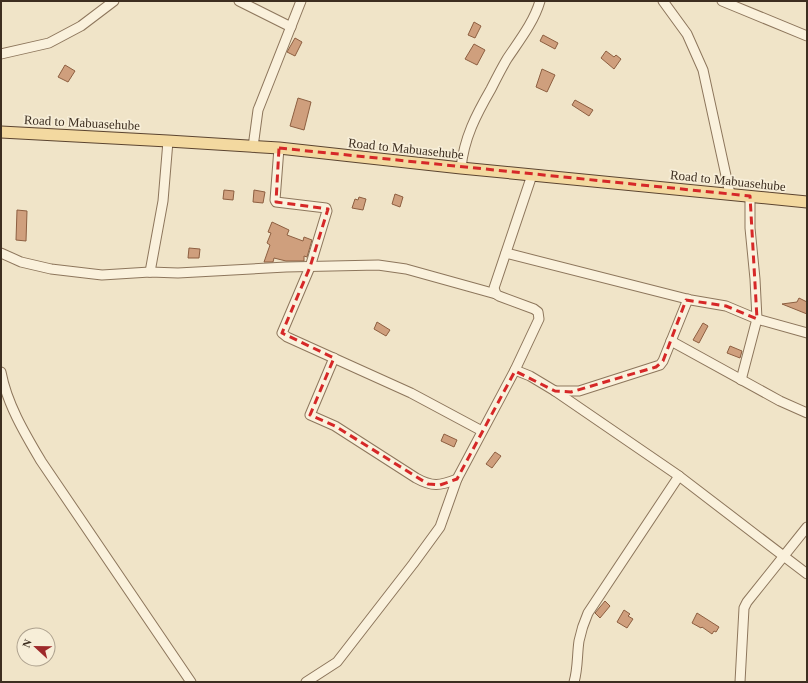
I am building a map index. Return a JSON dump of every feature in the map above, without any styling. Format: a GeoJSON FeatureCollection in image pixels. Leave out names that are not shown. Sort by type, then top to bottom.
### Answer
{"type":"FeatureCollection","features":[{"type":"Feature","properties":{"kind":"main road","name":"Road to Mabuasehube"},"geometry":{"type":"LineString","coordinates":[[1,132],[279,148],[461,168],[807,202]]}},
{"type":"Feature","properties":{"kind":"street"},"geometry":{"type":"LineString","coordinates":[[1,54],[32,48],[55,40],[81,26],[114,1]]}},
{"type":"Feature","properties":{"kind":"street"},"geometry":{"type":"LineString","coordinates":[[239,1],[290,27]]}},
{"type":"Feature","properties":{"kind":"street"},"geometry":{"type":"LineString","coordinates":[[253,147],[258,110],[301,1]]}},
{"type":"Feature","properties":{"kind":"street"},"geometry":{"type":"LineString","coordinates":[[461,168],[466,138],[479,110],[506,61],[534,16],[540,1]]}},
{"type":"Feature","properties":{"kind":"street"},"geometry":{"type":"LineString","coordinates":[[662,1],[687,34],[703,70],[730,194]]}},
{"type":"Feature","properties":{"kind":"street"},"geometry":{"type":"LineString","coordinates":[[722,1],[807,36]]}},
{"type":"Feature","properties":{"kind":"street"},"geometry":{"type":"LineString","coordinates":[[150,272],[163,201],[168,141]]}},
{"type":"Feature","properties":{"kind":"street"},"geometry":{"type":"LineString","coordinates":[[279,148],[276,202],[326,208],[327,212],[310,267],[282,333],[287,337],[411,393],[482,431]]}},
{"type":"Feature","properties":{"kind":"street"},"geometry":{"type":"LineString","coordinates":[[496,294],[494,288],[532,175]]}},
{"type":"Feature","properties":{"kind":"street"},"geometry":{"type":"LineString","coordinates":[[742,380],[757,319],[750,228],[750,196]]}},
{"type":"Feature","properties":{"kind":"street"},"geometry":{"type":"LineString","coordinates":[[1,253],[28,264],[51,269],[102,275],[150,272],[178,273],[378,265],[406,269],[496,294],[538,312],[539,315],[537,324],[515,370],[457,479],[440,527],[337,662],[306,682]]}},
{"type":"Feature","properties":{"kind":"street"},"geometry":{"type":"LineString","coordinates":[[506,253],[688,300],[726,306],[757,319],[807,334]]}},
{"type":"Feature","properties":{"kind":"street"},"geometry":{"type":"LineString","coordinates":[[555,391],[579,391],[632,373],[656,367],[663,361],[685,303],[688,300]]}},
{"type":"Feature","properties":{"kind":"street"},"geometry":{"type":"LineString","coordinates":[[671,341],[742,380],[807,413]]}},
{"type":"Feature","properties":{"kind":"street"},"geometry":{"type":"LineString","coordinates":[[334,358],[310,415],[335,426],[416,478],[428,484],[440,485],[457,479]]}},
{"type":"Feature","properties":{"kind":"street"},"geometry":{"type":"LineString","coordinates":[[515,370],[530,376],[555,391],[679,476],[784,558],[807,574]]}},
{"type":"Feature","properties":{"kind":"street"},"geometry":{"type":"LineString","coordinates":[[1,372],[12,407],[26,436],[41,461],[191,682]]}},
{"type":"Feature","properties":{"kind":"street"},"geometry":{"type":"LineString","coordinates":[[574,682],[577,670],[579,640],[588,613],[679,476]]}},
{"type":"Feature","properties":{"kind":"street"},"geometry":{"type":"LineString","coordinates":[[740,682],[744,608],[807,527]]}},
{"type":"Feature","properties":{"kind":"highlighted area"},"geometry":{"type":"Polygon","coordinates":[[[279,148],[750,196],[757,319],[726,306],[686,300],[663,361],[656,367],[571,392],[555,391],[515,371],[457,479],[440,485],[428,484],[335,426],[310,415],[334,358],[282,333],[310,267],[328,209],[276,202],[279,148]]]}},
{"type":"Feature","properties":{"kind":"building"},"geometry":{"type":"Polygon","coordinates":[[[474,22],[481,26],[475,38],[468,35],[474,22]]]}},
{"type":"Feature","properties":{"kind":"building"},"geometry":{"type":"Polygon","coordinates":[[[543,35],[558,43],[555,49],[540,41],[543,35]]]}},
{"type":"Feature","properties":{"kind":"building"},"geometry":{"type":"Polygon","coordinates":[[[295,38],[302,42],[295,56],[287,52],[295,38]]]}},
{"type":"Feature","properties":{"kind":"building"},"geometry":{"type":"Polygon","coordinates":[[[474,44],[485,50],[477,65],[465,59],[474,44]]]}},
{"type":"Feature","properties":{"kind":"building"},"geometry":{"type":"Polygon","coordinates":[[[606,51],[614,57],[616,55],[621,59],[614,69],[601,58],[606,51]]]}},
{"type":"Feature","properties":{"kind":"building"},"geometry":{"type":"Polygon","coordinates":[[[65,65],[75,71],[68,82],[58,77],[65,65]]]}},
{"type":"Feature","properties":{"kind":"building"},"geometry":{"type":"Polygon","coordinates":[[[542,69],[555,75],[547,92],[536,87],[542,69]]]}},
{"type":"Feature","properties":{"kind":"building"},"geometry":{"type":"Polygon","coordinates":[[[298,98],[311,102],[304,130],[290,126],[298,98]]]}},
{"type":"Feature","properties":{"kind":"building"},"geometry":{"type":"Polygon","coordinates":[[[575,100],[593,110],[589,116],[572,105],[575,100]]]}},
{"type":"Feature","properties":{"kind":"building"},"geometry":{"type":"Polygon","coordinates":[[[224,190],[234,191],[233,200],[223,199],[224,190]]]}},
{"type":"Feature","properties":{"kind":"building"},"geometry":{"type":"Polygon","coordinates":[[[254,190],[265,192],[263,203],[253,202],[254,190]]]}},
{"type":"Feature","properties":{"kind":"building"},"geometry":{"type":"Polygon","coordinates":[[[395,194],[403,197],[400,207],[392,204],[395,194]]]}},
{"type":"Feature","properties":{"kind":"building"},"geometry":{"type":"Polygon","coordinates":[[[359,197],[366,199],[363,210],[352,208],[355,199],[358,200],[359,197]]]}},
{"type":"Feature","properties":{"kind":"building"},"geometry":{"type":"Polygon","coordinates":[[[17,210],[27,211],[26,241],[16,240],[17,210]]]}},
{"type":"Feature","properties":{"kind":"building"},"geometry":{"type":"Polygon","coordinates":[[[272,222],[289,230],[287,235],[303,241],[304,237],[312,240],[307,257],[304,256],[304,261],[286,261],[274,258],[273,262],[264,262],[270,245],[267,243],[271,233],[268,232],[272,222]]]}},
{"type":"Feature","properties":{"kind":"building"},"geometry":{"type":"Polygon","coordinates":[[[189,248],[200,249],[199,258],[188,258],[189,248]]]}},
{"type":"Feature","properties":{"kind":"building"},"geometry":{"type":"Polygon","coordinates":[[[799,298],[807,302],[807,314],[782,304],[797,302],[799,298]]]}},
{"type":"Feature","properties":{"kind":"building"},"geometry":{"type":"Polygon","coordinates":[[[377,322],[390,330],[386,336],[374,329],[377,322]]]}},
{"type":"Feature","properties":{"kind":"building"},"geometry":{"type":"Polygon","coordinates":[[[703,323],[708,326],[699,343],[693,340],[703,323]]]}},
{"type":"Feature","properties":{"kind":"building"},"geometry":{"type":"Polygon","coordinates":[[[730,346],[742,351],[740,358],[727,353],[730,346]]]}},
{"type":"Feature","properties":{"kind":"building"},"geometry":{"type":"Polygon","coordinates":[[[444,434],[457,440],[454,447],[441,441],[444,434]]]}},
{"type":"Feature","properties":{"kind":"building"},"geometry":{"type":"Polygon","coordinates":[[[495,452],[501,456],[492,468],[486,464],[495,452]]]}},
{"type":"Feature","properties":{"kind":"building"},"geometry":{"type":"Polygon","coordinates":[[[605,601],[610,606],[600,618],[595,613],[605,601]]]}},
{"type":"Feature","properties":{"kind":"building"},"geometry":{"type":"Polygon","coordinates":[[[624,610],[630,614],[628,616],[633,619],[627,628],[617,622],[624,610]]]}},
{"type":"Feature","properties":{"kind":"building"},"geometry":{"type":"Polygon","coordinates":[[[697,613],[719,627],[716,632],[714,631],[712,634],[702,627],[701,628],[692,623],[697,613]]]}}]}
